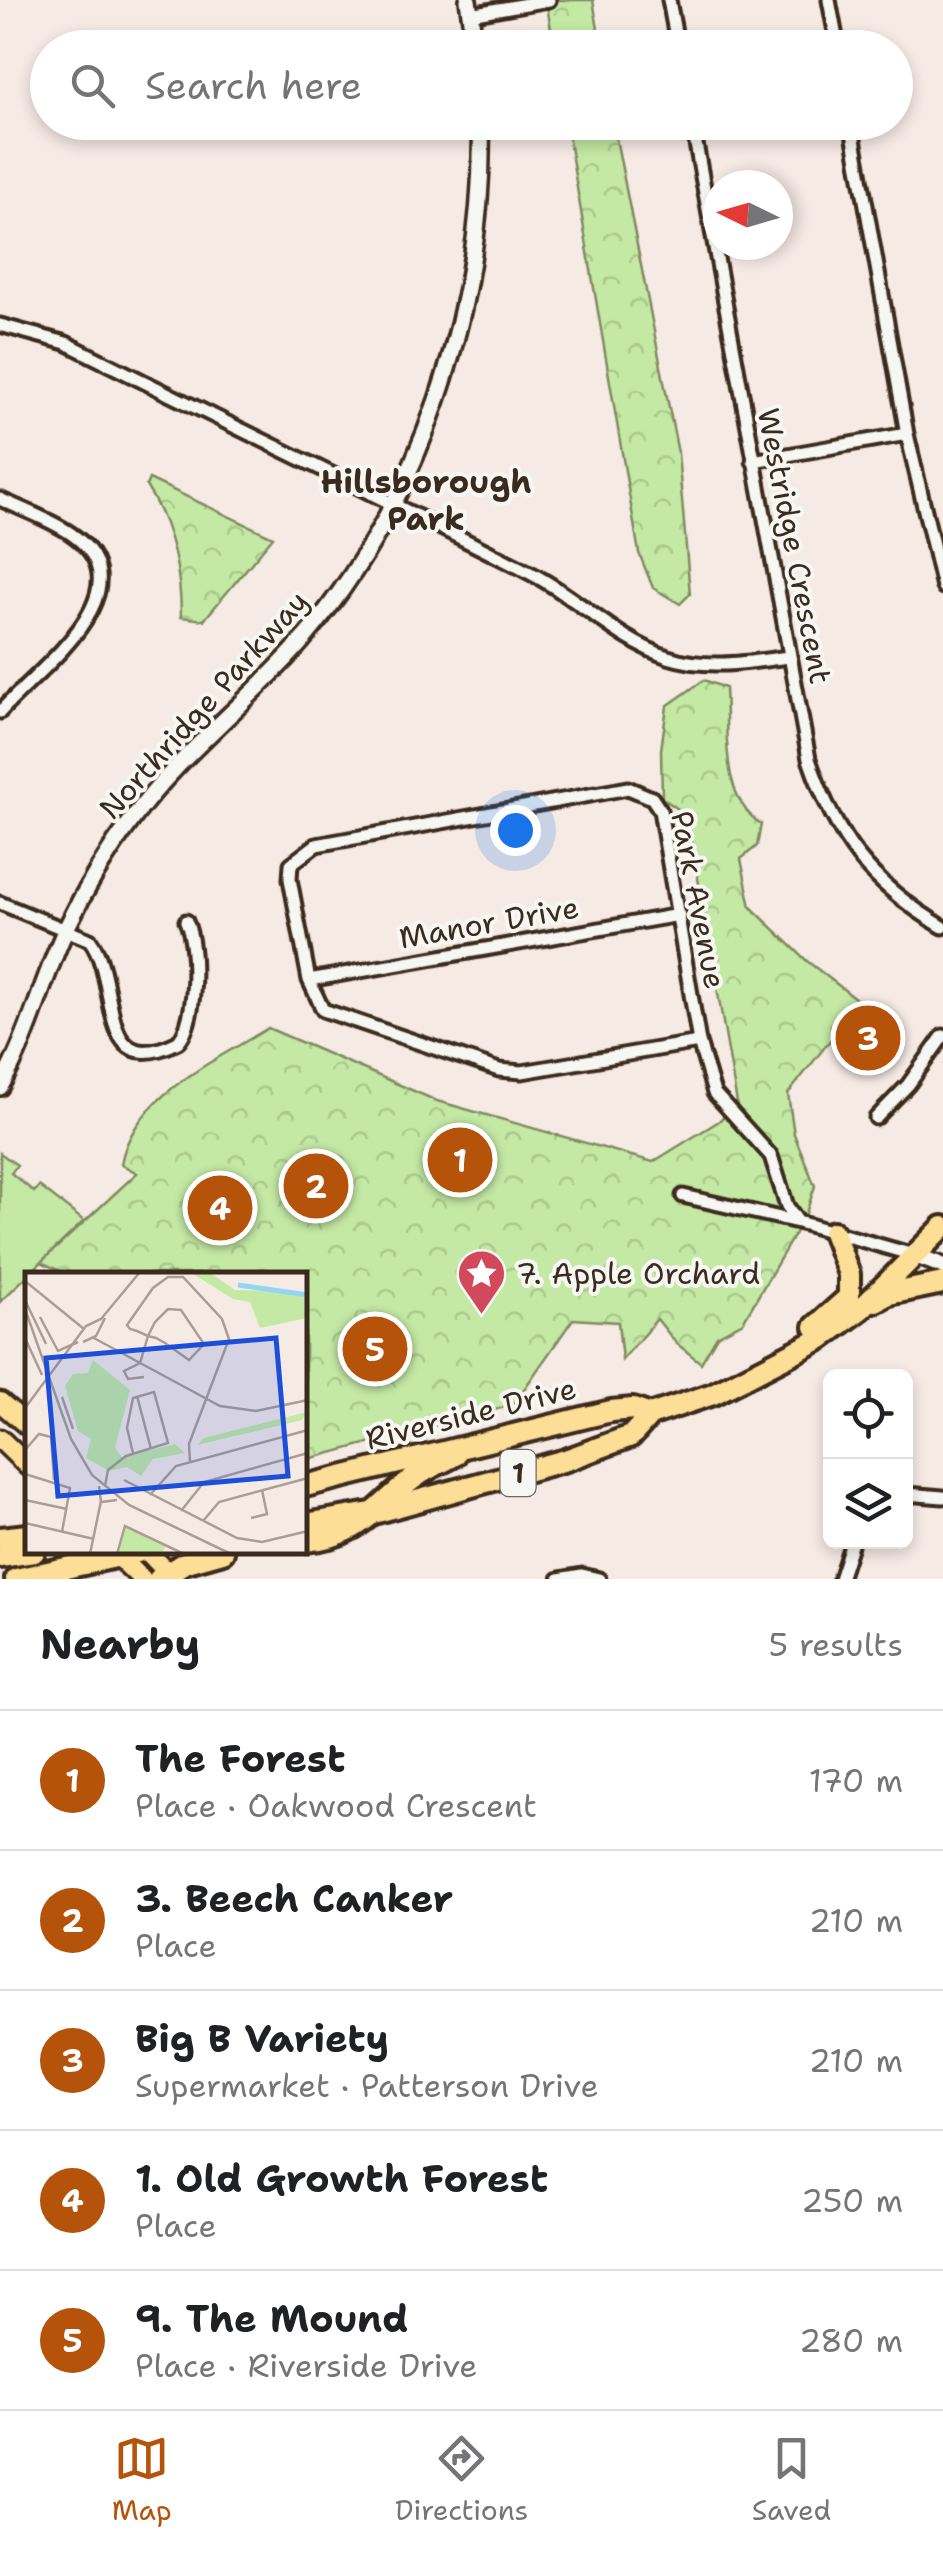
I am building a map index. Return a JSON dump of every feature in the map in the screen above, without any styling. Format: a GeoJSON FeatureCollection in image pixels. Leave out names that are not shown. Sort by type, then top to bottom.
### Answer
{"type":"FeatureCollection","features":[{"type":"Feature","properties":{"kind":"highway","name":"Riverside Drive"},"geometry":{"type":"LineString","coordinates":[[308,1524],[377,1512],[631,1436],[650,1416],[713,1394],[805,1348],[862,1309],[943,1227]]}},
{"type":"Feature","properties":{"kind":"highway"},"geometry":{"type":"LineString","coordinates":[[755,1373],[848,1297],[849,1274],[833,1232]]}},
{"type":"Feature","properties":{"kind":"highway"},"geometry":{"type":"LineString","coordinates":[[862,1309],[889,1294],[943,1283]]}},
{"type":"Feature","properties":{"kind":"highway","name":"Riverside Drive"},"geometry":{"type":"LineString","coordinates":[[308,1485],[612,1411],[633,1408],[650,1416]]}},
{"type":"Feature","properties":{"kind":"highway"},"geometry":{"type":"LineString","coordinates":[[308,1541],[340,1537],[377,1512],[420,1474],[474,1443]]}},
{"type":"Feature","properties":{"kind":"highway"},"geometry":{"type":"LineString","coordinates":[[0,1538],[25,1536]]}},
{"type":"Feature","properties":{"kind":"highway"},"geometry":{"type":"LineString","coordinates":[[0,1557],[25,1553]]}},
{"type":"Feature","properties":{"kind":"highway"},"geometry":{"type":"LineString","coordinates":[[16,1579],[122,1554]]}},
{"type":"Feature","properties":{"kind":"highway"},"geometry":{"type":"LineString","coordinates":[[167,1577],[219,1554]]}},
{"type":"Feature","properties":{"kind":"main road"},"geometry":{"type":"LineString","coordinates":[[0,1402],[25,1423]]}},
{"type":"Feature","properties":{"kind":"main road"},"geometry":{"type":"LineString","coordinates":[[0,1439],[25,1463]]}},
{"type":"Feature","properties":{"kind":"main road"},"geometry":{"type":"LineString","coordinates":[[127,1554],[142,1579]]}},
{"type":"Feature","properties":{"kind":"main road"},"geometry":{"type":"LineString","coordinates":[[150,1554],[167,1577]]}},
{"type":"Feature","properties":{"kind":"street"},"geometry":{"type":"LineString","coordinates":[[469,7],[549,0]]}},
{"type":"Feature","properties":{"kind":"street"},"geometry":{"type":"LineString","coordinates":[[669,0],[675,30]]}},
{"type":"Feature","properties":{"kind":"street"},"geometry":{"type":"LineString","coordinates":[[829,0],[835,30]]}},
{"type":"Feature","properties":{"kind":"street","name":"Northridge Parkway"},"geometry":{"type":"LineString","coordinates":[[0,1087],[25,1038],[66,927],[136,814],[305,638],[342,589],[392,506],[428,421],[455,333],[477,220],[480,140]]}},
{"type":"Feature","properties":{"kind":"street","name":"Westridge Crescent"},"geometry":{"type":"LineString","coordinates":[[695,140],[808,758],[827,812],[866,868],[898,898],[943,927]]}},
{"type":"Feature","properties":{"kind":"street"},"geometry":{"type":"LineString","coordinates":[[855,140],[908,434],[943,587]]}},
{"type":"Feature","properties":{"kind":"street"},"geometry":{"type":"LineString","coordinates":[[0,324],[66,344],[565,590],[632,640],[665,656],[708,664],[790,657]]}},
{"type":"Feature","properties":{"kind":"street"},"geometry":{"type":"LineString","coordinates":[[753,461],[908,434]]}},
{"type":"Feature","properties":{"kind":"street"},"geometry":{"type":"LineString","coordinates":[[0,498],[70,533],[82,544],[93,560],[98,589],[88,620],[0,712]]}},
{"type":"Feature","properties":{"kind":"street","name":"Park Avenue"},"geometry":{"type":"LineString","coordinates":[[308,980],[290,879],[291,864],[316,844],[635,789],[652,798],[660,810],[699,1042],[714,1093],[776,1164],[787,1206],[798,1222]]}},
{"type":"Feature","properties":{"kind":"street"},"geometry":{"type":"LineString","coordinates":[[0,902],[90,940],[99,952],[118,1037],[131,1052],[143,1053],[178,1042],[192,1018],[192,946],[186,922]]}},
{"type":"Feature","properties":{"kind":"street","name":"Manor Drive"},"geometry":{"type":"LineString","coordinates":[[308,980],[679,914]]}},
{"type":"Feature","properties":{"kind":"street"},"geometry":{"type":"LineString","coordinates":[[308,980],[324,1010],[498,1070],[539,1070],[699,1042]]}},
{"type":"Feature","properties":{"kind":"street"},"geometry":{"type":"LineString","coordinates":[[876,1118],[908,1085],[943,1036]]}},
{"type":"Feature","properties":{"kind":"street"},"geometry":{"type":"LineString","coordinates":[[683,1196],[798,1222],[943,1266]]}},
{"type":"Feature","properties":{"kind":"street"},"geometry":{"type":"LineString","coordinates":[[913,1495],[943,1497]]}},
{"type":"Feature","properties":{"kind":"street"},"geometry":{"type":"LineString","coordinates":[[840,1579],[850,1549]]}},
{"type":"Feature","properties":{"kind":"street"},"geometry":{"type":"LineString","coordinates":[[559,1579],[582,1575],[598,1579]]}},
{"type":"Feature","properties":{"kind":"green space"},"geometry":{"type":"Polygon","coordinates":[[[546,0],[593,0],[598,30],[551,30],[546,0]]]}},
{"type":"Feature","properties":{"kind":"green space"},"geometry":{"type":"Polygon","coordinates":[[[569,140],[616,140],[678,453],[690,594],[680,604],[653,588],[639,553],[569,140]]]}},
{"type":"Feature","properties":{"kind":"green space"},"geometry":{"type":"Polygon","coordinates":[[[149,479],[273,537],[204,620],[181,617],[173,549],[146,486],[149,479]]]}},
{"type":"Feature","properties":{"kind":"green space"},"geometry":{"type":"Polygon","coordinates":[[[704,680],[725,688],[732,781],[738,798],[761,824],[757,846],[741,859],[751,907],[807,961],[860,1002],[788,1094],[794,1134],[815,1186],[805,1216],[743,1322],[717,1336],[701,1363],[676,1343],[657,1319],[622,1360],[618,1322],[573,1319],[513,1405],[308,1459],[308,1272],[62,1272],[41,1262],[137,1173],[121,1164],[141,1119],[159,1100],[201,1068],[268,1028],[437,1101],[653,1162],[719,1121],[737,1103],[687,815],[662,798],[661,750],[667,706],[704,680]]]}},
{"type":"Feature","properties":{"kind":"green space"},"geometry":{"type":"Polygon","coordinates":[[[0,1153],[17,1165],[11,1173],[34,1192],[39,1186],[84,1221],[31,1272],[25,1272],[25,1278],[0,1302],[0,1153]]]}},
{"type":"Feature","properties":{"kind":"place","name":"Big B Variety"},"geometry":{"type":"Point","coordinates":[868,1038]}},
{"type":"Feature","properties":{"kind":"place","name":"The Forest"},"geometry":{"type":"Point","coordinates":[460,1160]}},
{"type":"Feature","properties":{"kind":"place","name":"3. Beech Canker"},"geometry":{"type":"Point","coordinates":[316,1186]}},
{"type":"Feature","properties":{"kind":"place","name":"1. Old Growth Forest"},"geometry":{"type":"Point","coordinates":[220,1208]}},
{"type":"Feature","properties":{"kind":"place","name":"7. Apple Orchard"},"geometry":{"type":"Point","coordinates":[481,1316]}},
{"type":"Feature","properties":{"kind":"place","name":"9. The Mound"},"geometry":{"type":"Point","coordinates":[375,1349]}},
{"type":"Feature","properties":{"kind":"district","name":"Hillsborough Park"},"geometry":{"type":"Point","coordinates":[426,500]}}]}
